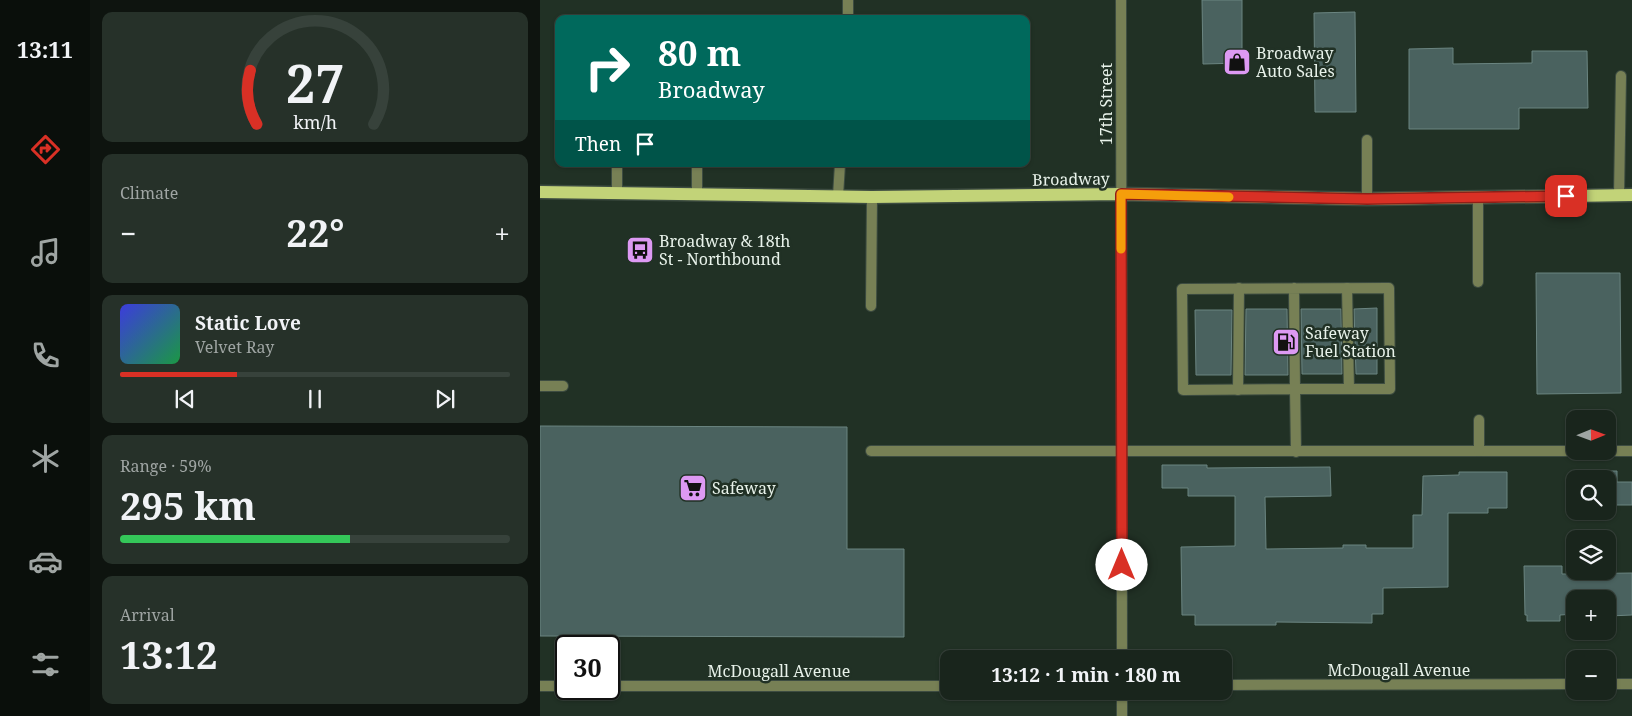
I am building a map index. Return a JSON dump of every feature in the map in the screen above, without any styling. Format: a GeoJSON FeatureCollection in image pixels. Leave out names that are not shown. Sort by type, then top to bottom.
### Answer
{"type":"FeatureCollection","features":[{"type":"Feature","properties":{"kind":"main road","name":"Broadway"},"geometry":{"type":"LineString","coordinates":[[540,192],[872,197],[1121,194],[1367,199],[1632,195]]}},
{"type":"Feature","properties":{"kind":"street"},"geometry":{"type":"LineString","coordinates":[[848,0],[848,15]]}},
{"type":"Feature","properties":{"kind":"street","name":"17th Street"},"geometry":{"type":"LineString","coordinates":[[1121,0],[1122,650]]}},
{"type":"Feature","properties":{"kind":"street"},"geometry":{"type":"LineString","coordinates":[[1619,195],[1621,76]]}},
{"type":"Feature","properties":{"kind":"street"},"geometry":{"type":"LineString","coordinates":[[1367,140],[1367,199]]}},
{"type":"Feature","properties":{"kind":"street"},"geometry":{"type":"LineString","coordinates":[[617,167],[617,193]]}},
{"type":"Feature","properties":{"kind":"street"},"geometry":{"type":"LineString","coordinates":[[697,167],[697,194]]}},
{"type":"Feature","properties":{"kind":"street"},"geometry":{"type":"LineString","coordinates":[[838,196],[840,167]]}},
{"type":"Feature","properties":{"kind":"street"},"geometry":{"type":"LineString","coordinates":[[871,306],[872,197]]}},
{"type":"Feature","properties":{"kind":"street"},"geometry":{"type":"LineString","coordinates":[[1478,197],[1478,282]]}},
{"type":"Feature","properties":{"kind":"street"},"geometry":{"type":"LineString","coordinates":[[1238,390],[1240,288]]}},
{"type":"Feature","properties":{"kind":"street"},"geometry":{"type":"LineString","coordinates":[[1294,288],[1296,452]]}},
{"type":"Feature","properties":{"kind":"street"},"geometry":{"type":"LineString","coordinates":[[1294,288],[1389,288],[1390,389],[1183,390],[1182,289],[1294,288]]}},
{"type":"Feature","properties":{"kind":"street"},"geometry":{"type":"LineString","coordinates":[[1347,288],[1348,389]]}},
{"type":"Feature","properties":{"kind":"street"},"geometry":{"type":"LineString","coordinates":[[540,386],[563,386]]}},
{"type":"Feature","properties":{"kind":"street"},"geometry":{"type":"LineString","coordinates":[[1479,420],[1479,451]]}},
{"type":"Feature","properties":{"kind":"street"},"geometry":{"type":"LineString","coordinates":[[871,451],[1566,451]]}},
{"type":"Feature","properties":{"kind":"street"},"geometry":{"type":"LineString","coordinates":[[1616,451],[1632,451]]}},
{"type":"Feature","properties":{"kind":"street","name":"McDougall Avenue"},"geometry":{"type":"LineString","coordinates":[[1232,685],[1566,684]]}},
{"type":"Feature","properties":{"kind":"street"},"geometry":{"type":"LineString","coordinates":[[1616,684],[1632,684]]}},
{"type":"Feature","properties":{"kind":"street"},"geometry":{"type":"LineString","coordinates":[[540,686],[555,686]]}},
{"type":"Feature","properties":{"kind":"street","name":"McDougall Avenue"},"geometry":{"type":"LineString","coordinates":[[620,686],[940,686]]}},
{"type":"Feature","properties":{"kind":"street"},"geometry":{"type":"LineString","coordinates":[[1122,700],[1122,716]]}},
{"type":"Feature","properties":{"kind":"building"},"geometry":{"type":"Polygon","coordinates":[[[1202,0],[1242,0],[1242,63],[1203,64],[1202,0]]]}},
{"type":"Feature","properties":{"kind":"building"},"geometry":{"type":"Polygon","coordinates":[[[1355,12],[1356,112],[1315,112],[1314,13],[1355,12]]]}},
{"type":"Feature","properties":{"kind":"building"},"geometry":{"type":"Polygon","coordinates":[[[1453,48],[1453,64],[1532,63],[1532,51],[1587,51],[1588,108],[1519,108],[1519,129],[1409,129],[1409,49],[1453,48]]]}},
{"type":"Feature","properties":{"kind":"building"},"geometry":{"type":"Polygon","coordinates":[[[1536,273],[1620,273],[1621,393],[1537,394],[1536,273]]]}},
{"type":"Feature","properties":{"kind":"building"},"geometry":{"type":"Polygon","coordinates":[[[1377,308],[1377,374],[1356,374],[1354,309],[1377,308]]]}},
{"type":"Feature","properties":{"kind":"building"},"geometry":{"type":"Polygon","coordinates":[[[1246,309],[1287,309],[1288,375],[1245,375],[1246,309]]]}},
{"type":"Feature","properties":{"kind":"building"},"geometry":{"type":"Polygon","coordinates":[[[1301,309],[1341,309],[1342,374],[1302,374],[1301,309]]]}},
{"type":"Feature","properties":{"kind":"building"},"geometry":{"type":"Polygon","coordinates":[[[1195,310],[1232,310],[1231,375],[1196,375],[1195,310]]]}},
{"type":"Feature","properties":{"kind":"building","name":"Safeway"},"geometry":{"type":"Polygon","coordinates":[[[540,426],[847,427],[847,549],[904,549],[904,637],[540,636],[540,426]]]}},
{"type":"Feature","properties":{"kind":"building"},"geometry":{"type":"Polygon","coordinates":[[[1162,465],[1207,465],[1207,468],[1330,467],[1331,496],[1265,497],[1266,549],[1343,548],[1343,545],[1366,545],[1366,548],[1413,548],[1413,515],[1422,515],[1423,476],[1459,475],[1459,472],[1507,472],[1507,508],[1488,508],[1488,513],[1448,513],[1448,587],[1383,588],[1383,614],[1372,614],[1372,623],[1276,622],[1276,625],[1195,625],[1195,615],[1182,615],[1181,547],[1235,546],[1235,496],[1188,496],[1188,488],[1162,488],[1162,465]]]}},
{"type":"Feature","properties":{"kind":"building"},"geometry":{"type":"Polygon","coordinates":[[[1616,471],[1617,482],[1632,482],[1632,505],[1616,505],[1616,471]]]}},
{"type":"Feature","properties":{"kind":"building"},"geometry":{"type":"Polygon","coordinates":[[[1524,566],[1562,566],[1562,574],[1566,574],[1566,580],[1616,580],[1616,573],[1632,573],[1632,615],[1616,616],[1616,590],[1566,590],[1566,615],[1560,615],[1560,621],[1527,621],[1527,615],[1525,615],[1524,566]]]}},
{"type":"Feature","properties":{"kind":"slow traffic"},"geometry":{"type":"LineString","coordinates":[[1121,249],[1121,194],[1229,197]]}},
{"type":"Feature","properties":{"kind":"place","name":"Broadway Auto Sales"},"geometry":{"type":"Point","coordinates":[1237,62]}},
{"type":"Feature","properties":{"kind":"place","name":"Broadway & 18th St - Northbound"},"geometry":{"type":"Point","coordinates":[640,250]}},
{"type":"Feature","properties":{"kind":"place","name":"Safeway Fuel Station"},"geometry":{"type":"Point","coordinates":[1286,342]}},
{"type":"Feature","properties":{"kind":"place","name":"Safeway"},"geometry":{"type":"Point","coordinates":[693,488]}},
{"type":"Feature","properties":{"kind":"route"},"geometry":{"type":"LineString","coordinates":[[1122,565],[1121,194],[1367,199],[1566,196]]}}]}
